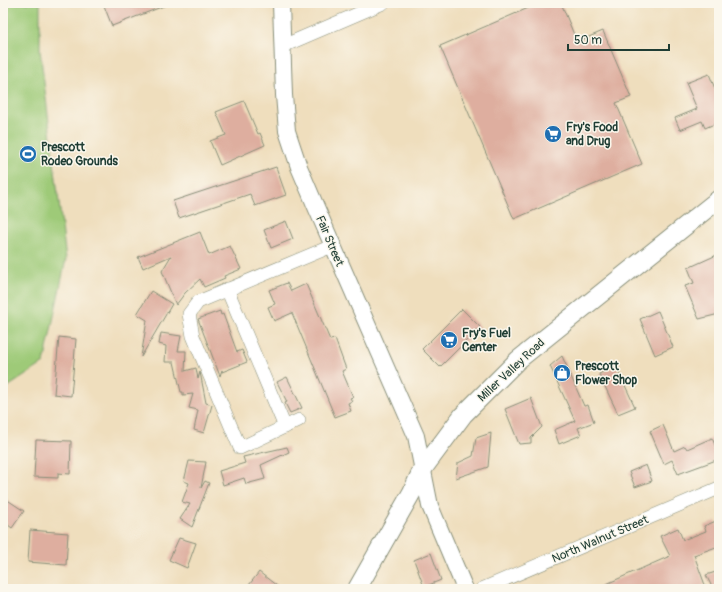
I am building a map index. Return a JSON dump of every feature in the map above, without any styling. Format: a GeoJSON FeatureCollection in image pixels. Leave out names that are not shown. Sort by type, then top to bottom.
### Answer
{"type":"FeatureCollection","features":[{"type":"Feature","properties":{"kind":"main road","name":"Miller Valley Road"},"geometry":{"type":"LineString","coordinates":[[357,589],[412,492],[422,470],[462,415],[518,360],[719,199]]}},
{"type":"Feature","properties":{"kind":"street","name":"Fair Street"},"geometry":{"type":"LineString","coordinates":[[281,3],[284,95],[288,131],[299,167],[332,246],[416,436],[430,506],[465,589]]}},
{"type":"Feature","properties":{"kind":"street"},"geometry":{"type":"LineString","coordinates":[[283,46],[384,3]]}},
{"type":"Feature","properties":{"kind":"street"},"geometry":{"type":"LineString","coordinates":[[299,420],[240,448],[196,343],[189,314],[198,302],[332,246]]}},
{"type":"Feature","properties":{"kind":"street"},"geometry":{"type":"LineString","coordinates":[[227,289],[285,427]]}},
{"type":"Feature","properties":{"kind":"street","name":"North Walnut Street"},"geometry":{"type":"LineString","coordinates":[[482,589],[719,488]]}},
{"type":"Feature","properties":{"kind":"green space","name":"Prescott Rodeo Grounds"},"geometry":{"type":"Polygon","coordinates":[[[3,3],[40,3],[40,50],[66,259],[44,363],[3,390],[3,3]]]}},
{"type":"Feature","properties":{"kind":"building"},"geometry":{"type":"Polygon","coordinates":[[[103,3],[169,3],[169,4],[112,26],[103,3]]]}},
{"type":"Feature","properties":{"kind":"building","name":"Fry's Food and Drug"},"geometry":{"type":"Polygon","coordinates":[[[540,3],[561,3],[577,42],[603,31],[631,97],[616,103],[642,164],[514,219],[440,46],[540,3]]]}},
{"type":"Feature","properties":{"kind":"building"},"geometry":{"type":"Polygon","coordinates":[[[709,74],[716,91],[719,90],[719,122],[705,128],[702,121],[680,130],[675,118],[697,109],[686,83],[709,74]]]}},
{"type":"Feature","properties":{"kind":"building"},"geometry":{"type":"Polygon","coordinates":[[[244,101],[258,134],[260,133],[265,145],[220,165],[210,141],[226,135],[216,112],[244,101]]]}},
{"type":"Feature","properties":{"kind":"building"},"geometry":{"type":"Polygon","coordinates":[[[276,167],[286,195],[255,206],[250,194],[179,218],[173,201],[276,167]]]}},
{"type":"Feature","properties":{"kind":"building"},"geometry":{"type":"Polygon","coordinates":[[[286,221],[293,239],[271,248],[264,230],[286,221]]]}},
{"type":"Feature","properties":{"kind":"building"},"geometry":{"type":"Polygon","coordinates":[[[200,232],[209,255],[230,246],[241,269],[204,287],[200,279],[185,293],[176,305],[162,271],[171,256],[143,268],[138,257],[200,232]]]}},
{"type":"Feature","properties":{"kind":"building"},"geometry":{"type":"Polygon","coordinates":[[[719,254],[719,314],[699,319],[685,286],[694,283],[688,268],[719,254]]]}},
{"type":"Feature","properties":{"kind":"building"},"geometry":{"type":"Polygon","coordinates":[[[287,283],[291,291],[306,284],[330,340],[335,339],[346,369],[342,371],[353,397],[350,398],[352,401],[348,403],[351,411],[335,417],[292,313],[274,321],[268,307],[275,304],[269,290],[287,283]]]}},
{"type":"Feature","properties":{"kind":"building"},"geometry":{"type":"Polygon","coordinates":[[[151,291],[172,304],[141,357],[147,320],[137,314],[151,291]]]}},
{"type":"Feature","properties":{"kind":"building","name":"Fry's Fuel Center"},"geometry":{"type":"Polygon","coordinates":[[[462,309],[480,327],[440,367],[422,349],[462,309]]]}},
{"type":"Feature","properties":{"kind":"building"},"geometry":{"type":"Polygon","coordinates":[[[220,311],[221,315],[223,314],[237,352],[242,350],[247,362],[222,372],[222,370],[220,376],[198,319],[220,311]]]}},
{"type":"Feature","properties":{"kind":"building"},"geometry":{"type":"Polygon","coordinates":[[[658,311],[673,347],[655,355],[640,319],[658,311]]]}},
{"type":"Feature","properties":{"kind":"building"},"geometry":{"type":"Polygon","coordinates":[[[161,333],[181,336],[178,351],[186,351],[185,371],[196,368],[198,379],[200,372],[206,403],[212,405],[204,433],[194,430],[198,410],[189,408],[193,394],[183,395],[174,362],[165,362],[166,346],[159,344],[161,333]]]}},
{"type":"Feature","properties":{"kind":"building"},"geometry":{"type":"Polygon","coordinates":[[[59,337],[76,339],[71,396],[54,394],[59,337]]]}},
{"type":"Feature","properties":{"kind":"building"},"geometry":{"type":"Polygon","coordinates":[[[562,356],[584,406],[588,405],[594,422],[578,428],[581,435],[559,444],[554,430],[575,421],[550,366],[562,356]]]}},
{"type":"Feature","properties":{"kind":"building"},"geometry":{"type":"Polygon","coordinates":[[[616,366],[635,407],[618,414],[599,374],[616,366]]]}},
{"type":"Feature","properties":{"kind":"building"},"geometry":{"type":"Polygon","coordinates":[[[287,377],[302,408],[290,413],[285,403],[287,402],[277,382],[287,377]]]}},
{"type":"Feature","properties":{"kind":"building"},"geometry":{"type":"Polygon","coordinates":[[[531,398],[542,427],[531,438],[531,443],[519,444],[505,409],[531,398]]]}},
{"type":"Feature","properties":{"kind":"building"},"geometry":{"type":"Polygon","coordinates":[[[663,425],[674,451],[685,446],[687,449],[712,438],[719,454],[719,459],[678,474],[672,460],[664,464],[650,431],[663,425]]]}},
{"type":"Feature","properties":{"kind":"building"},"geometry":{"type":"Polygon","coordinates":[[[491,433],[488,467],[456,478],[458,463],[473,456],[476,438],[491,433]]]}},
{"type":"Feature","properties":{"kind":"building"},"geometry":{"type":"Polygon","coordinates":[[[36,440],[71,441],[70,474],[58,473],[58,478],[34,477],[36,440]]]}},
{"type":"Feature","properties":{"kind":"building"},"geometry":{"type":"Polygon","coordinates":[[[287,447],[289,452],[261,465],[265,479],[246,484],[244,478],[223,485],[219,471],[245,463],[243,457],[287,447]]]}},
{"type":"Feature","properties":{"kind":"building"},"geometry":{"type":"Polygon","coordinates":[[[189,461],[206,462],[201,488],[205,481],[209,483],[192,527],[180,519],[190,504],[182,502],[189,483],[184,481],[189,461]]]}},
{"type":"Feature","properties":{"kind":"building"},"geometry":{"type":"Polygon","coordinates":[[[646,465],[652,481],[635,487],[629,472],[646,465]]]}},
{"type":"Feature","properties":{"kind":"building"},"geometry":{"type":"Polygon","coordinates":[[[3,497],[24,511],[12,528],[3,521],[3,497]]]}},
{"type":"Feature","properties":{"kind":"building"},"geometry":{"type":"Polygon","coordinates":[[[716,521],[719,528],[719,546],[694,555],[705,585],[693,589],[595,589],[670,556],[660,536],[678,528],[683,540],[706,531],[704,526],[716,521]]]}},
{"type":"Feature","properties":{"kind":"building"},"geometry":{"type":"Polygon","coordinates":[[[30,530],[68,533],[66,565],[28,562],[30,530]]]}},
{"type":"Feature","properties":{"kind":"building"},"geometry":{"type":"Polygon","coordinates":[[[179,538],[196,543],[187,568],[169,560],[179,538]]]}},
{"type":"Feature","properties":{"kind":"building"},"geometry":{"type":"Polygon","coordinates":[[[431,553],[441,580],[424,587],[414,560],[431,553]]]}},
{"type":"Feature","properties":{"kind":"building"},"geometry":{"type":"Polygon","coordinates":[[[719,571],[719,589],[713,589],[706,575],[719,571]]]}},
{"type":"Feature","properties":{"kind":"building"},"geometry":{"type":"Polygon","coordinates":[[[259,572],[281,589],[246,589],[259,572]]]}},
{"type":"Feature","properties":{"kind":"place","name":"Fry's Food and Drug"},"geometry":{"type":"Point","coordinates":[553,134]}},
{"type":"Feature","properties":{"kind":"place","name":"Prescott Rodeo Grounds"},"geometry":{"type":"Point","coordinates":[28,154]}},
{"type":"Feature","properties":{"kind":"place","name":"Fry's Fuel Center"},"geometry":{"type":"Point","coordinates":[449,340]}},
{"type":"Feature","properties":{"kind":"place","name":"Prescott Flower Shop"},"geometry":{"type":"Point","coordinates":[562,373]}}]}
